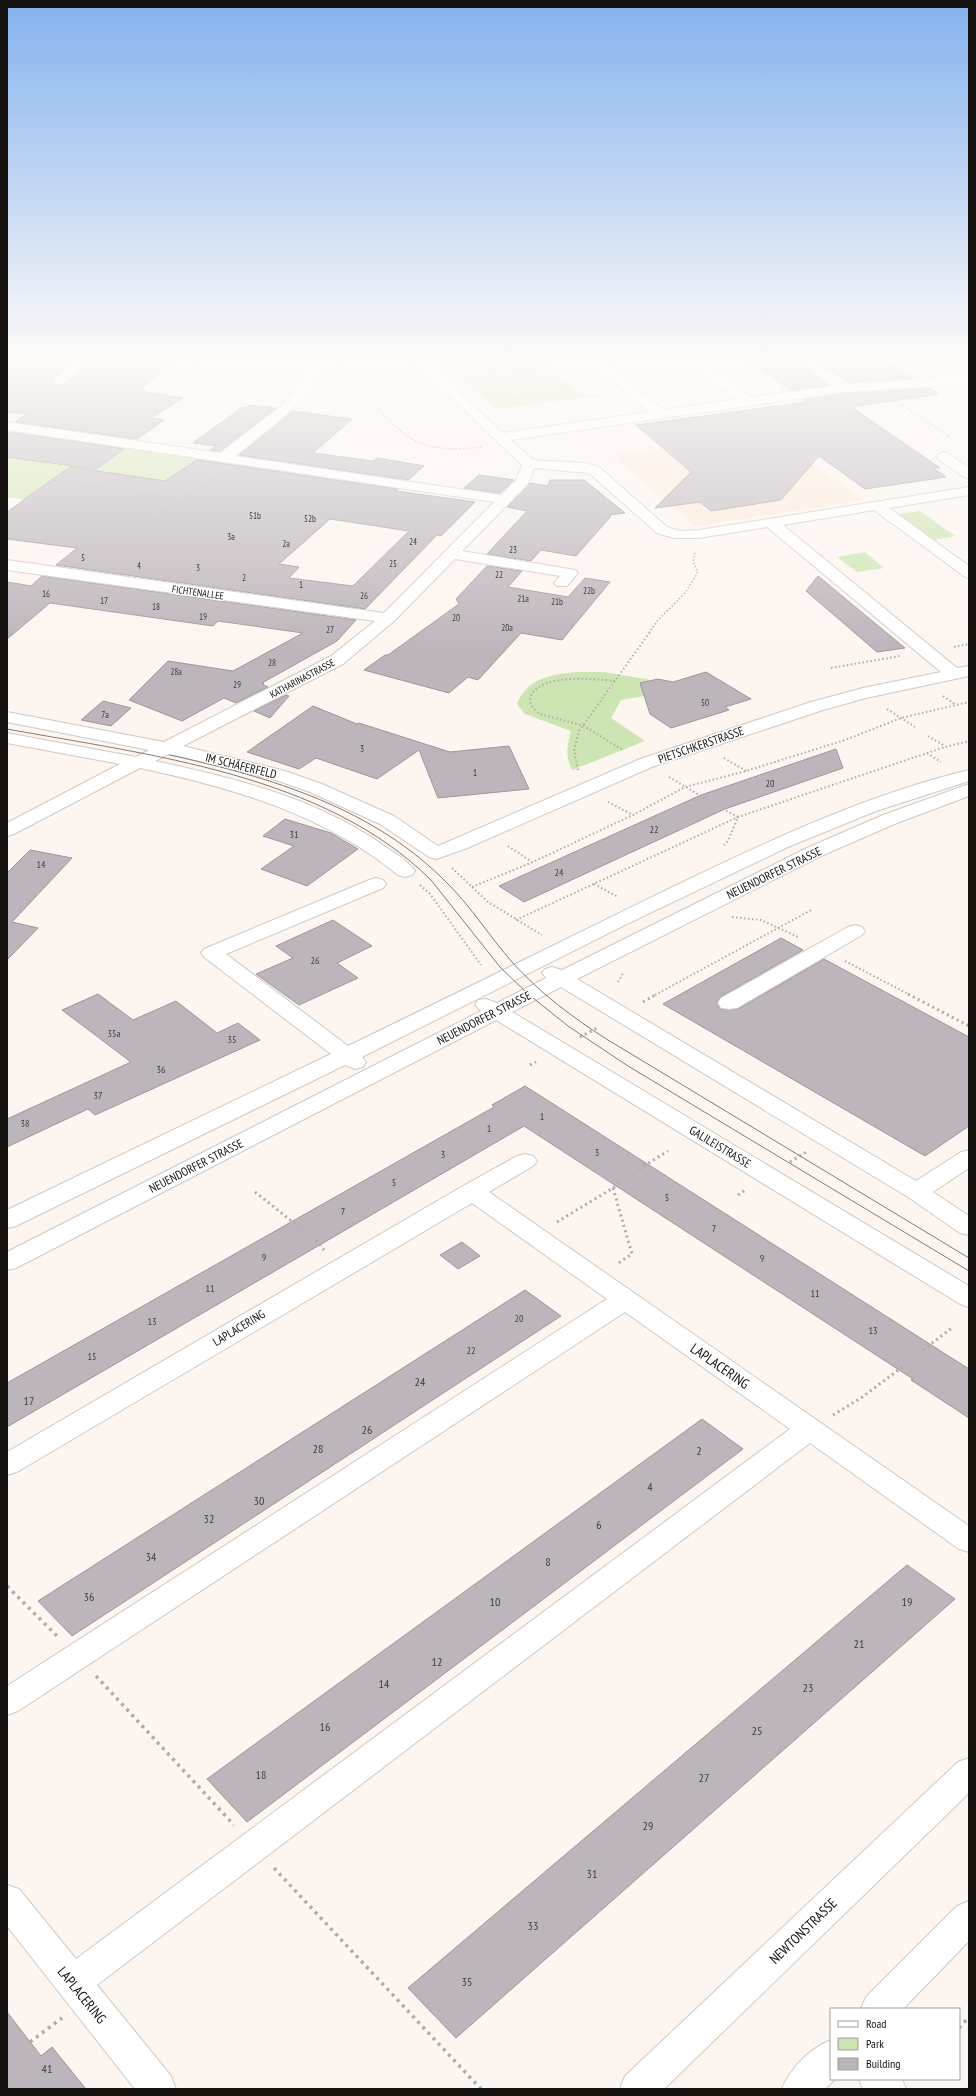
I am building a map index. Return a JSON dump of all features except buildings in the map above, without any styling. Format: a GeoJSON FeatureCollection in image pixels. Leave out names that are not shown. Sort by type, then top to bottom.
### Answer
{"type":"FeatureCollection","features":[{"type":"Feature","properties":{"kind":"street"},"geometry":{"type":"LineString","coordinates":[[194,454],[506,500]]}},
{"type":"Feature","properties":{"kind":"street"},"geometry":{"type":"LineString","coordinates":[[222,458],[228,454]]}},
{"type":"Feature","properties":{"kind":"street"},"geometry":{"type":"LineString","coordinates":[[518,454],[529,464],[585,467],[594,470],[662,530],[679,535],[699,534],[969,491]]}},
{"type":"Feature","properties":{"kind":"street"},"geometry":{"type":"LineString","coordinates":[[943,456],[969,474]]}},
{"type":"Feature","properties":{"kind":"street","name":"KATHARINASTRASSE"},"geometry":{"type":"LineString","coordinates":[[7,830],[138,764],[337,660],[388,618],[506,500],[524,481],[529,464]]}},
{"type":"Feature","properties":{"kind":"street"},"geometry":{"type":"LineString","coordinates":[[877,506],[969,574]]}},
{"type":"Feature","properties":{"kind":"street","name":"PIETSCHKERSTRASSE"},"geometry":{"type":"LineString","coordinates":[[771,523],[961,673]]}},
{"type":"Feature","properties":{"kind":"street"},"geometry":{"type":"LineString","coordinates":[[451,554],[570,573],[562,583]]}},
{"type":"Feature","properties":{"kind":"street","name":"FICHTENALLEE"},"geometry":{"type":"LineString","coordinates":[[7,565],[388,618]]}},
{"type":"Feature","properties":{"kind":"street","name":"PIETSCHKERSTRASSE"},"geometry":{"type":"LineString","coordinates":[[436,853],[458,845],[646,763],[817,706],[863,693],[961,673]]}},
{"type":"Feature","properties":{"kind":"street","name":"IM SCHÄFERFELD"},"geometry":{"type":"LineString","coordinates":[[7,717],[168,748],[244,765],[316,788],[387,820],[436,853]]}},
{"type":"Feature","properties":{"kind":"street","name":"IM SCHÄFERFELD"},"geometry":{"type":"LineString","coordinates":[[7,738],[218,780],[287,802],[348,830],[383,853],[405,871]]}},
{"type":"Feature","properties":{"kind":"street","name":"NEUENDORFER STRASSE"},"geometry":{"type":"LineString","coordinates":[[7,1220],[471,995],[620,920],[791,839],[870,807],[969,775]]}},
{"type":"Feature","properties":{"kind":"street","name":"NEUENDORFER STRASSE"},"geometry":{"type":"LineString","coordinates":[[7,1262],[497,1011],[814,852],[890,819],[969,790]]}},
{"type":"Feature","properties":{"kind":"street"},"geometry":{"type":"LineString","coordinates":[[372,1075],[211,953],[376,884]]}},
{"type":"Feature","properties":{"kind":"street"},"geometry":{"type":"LineString","coordinates":[[729,1003],[855,931]]}},
{"type":"Feature","properties":{"kind":"street"},"geometry":{"type":"LineString","coordinates":[[534,962],[916,1192],[969,1227]]}},
{"type":"Feature","properties":{"kind":"street","name":"GALILEISTRASSE"},"geometry":{"type":"LineString","coordinates":[[471,995],[969,1298]]}},
{"type":"Feature","properties":{"kind":"street"},"geometry":{"type":"LineString","coordinates":[[916,1192],[969,1157]]}},
{"type":"Feature","properties":{"kind":"street","name":"LAPLACERING"},"geometry":{"type":"LineString","coordinates":[[7,1466],[471,1191],[525,1161]]}},
{"type":"Feature","properties":{"kind":"street","name":"LAPLACERING"},"geometry":{"type":"LineString","coordinates":[[471,1191],[969,1541]]}},
{"type":"Feature","properties":{"kind":"street"},"geometry":{"type":"LineString","coordinates":[[7,1702],[626,1300]]}},
{"type":"Feature","properties":{"kind":"street"},"geometry":{"type":"LineString","coordinates":[[69,1998],[810,1429]]}},
{"type":"Feature","properties":{"kind":"street","name":"NEWTONSTRASSE"},"geometry":{"type":"LineString","coordinates":[[638,2089],[965,1783]]}},
{"type":"Feature","properties":{"kind":"street","name":"LAPLACERING"},"geometry":{"type":"LineString","coordinates":[[7,1900],[69,1998],[158,2089]]}},
{"type":"Feature","properties":{"kind":"street"},"geometry":{"type":"LineString","coordinates":[[880,2008],[969,1917]]}},
{"type":"Feature","properties":{"kind":"street"},"geometry":{"type":"LineString","coordinates":[[800,2089],[830,2058]]}},
{"type":"Feature","properties":{"kind":"street"},"geometry":{"type":"LineString","coordinates":[[878,2080],[888,2089]]}},
{"type":"Feature","properties":{"kind":"path"},"geometry":{"type":"LineString","coordinates":[[158,518],[238,460]]}},
{"type":"Feature","properties":{"kind":"path"},"geometry":{"type":"LineString","coordinates":[[51,480],[183,500]]}},
{"type":"Feature","properties":{"kind":"path"},"geometry":{"type":"LineString","coordinates":[[586,790],[575,762],[574,746],[579,731],[658,620],[690,587],[698,572],[693,562],[699,534]]}},
{"type":"Feature","properties":{"kind":"path"},"geometry":{"type":"LineString","coordinates":[[583,726],[570,724],[541,714],[533,709],[531,704],[531,694],[545,685],[566,679],[615,681]]}},
{"type":"Feature","properties":{"kind":"path"},"geometry":{"type":"LineString","coordinates":[[863,693],[915,727]]}},
{"type":"Feature","properties":{"kind":"path"},"geometry":{"type":"LineString","coordinates":[[472,887],[533,862],[633,815],[685,786],[746,771],[845,740],[901,718],[969,702]]}},
{"type":"Feature","properties":{"kind":"path"},"geometry":{"type":"LineString","coordinates":[[928,736],[945,747]]}},
{"type":"Feature","properties":{"kind":"path"},"geometry":{"type":"LineString","coordinates":[[516,920],[738,817],[945,747],[969,741]]}},
{"type":"Feature","properties":{"kind":"path"},"geometry":{"type":"LineString","coordinates":[[719,806],[738,817]]}},
{"type":"Feature","properties":{"kind":"path"},"geometry":{"type":"LineString","coordinates":[[718,849],[728,841],[738,817]]}},
{"type":"Feature","properties":{"kind":"path"},"geometry":{"type":"LineString","coordinates":[[436,853],[488,902],[544,936]]}},
{"type":"Feature","properties":{"kind":"path"},"geometry":{"type":"LineString","coordinates":[[405,871],[430,894],[481,966]]}},
{"type":"Feature","properties":{"kind":"path"},"geometry":{"type":"LineString","coordinates":[[594,884],[613,895]]}},
{"type":"Feature","properties":{"kind":"path"},"geometry":{"type":"LineString","coordinates":[[559,1049],[813,909]]}},
{"type":"Feature","properties":{"kind":"path"},"geometry":{"type":"LineString","coordinates":[[726,917],[761,920],[780,928],[969,1026]]}},
{"type":"Feature","properties":{"kind":"path"},"geometry":{"type":"LineString","coordinates":[[618,982],[625,969]]}},
{"type":"Feature","properties":{"kind":"path"},"geometry":{"type":"LineString","coordinates":[[639,1169],[668,1151]]}},
{"type":"Feature","properties":{"kind":"path"},"geometry":{"type":"LineString","coordinates":[[535,1236],[613,1188],[621,1180]]}},
{"type":"Feature","properties":{"kind":"path"},"geometry":{"type":"LineString","coordinates":[[595,1278],[632,1254],[613,1188]]}},
{"type":"Feature","properties":{"kind":"path"},"geometry":{"type":"LineString","coordinates":[[255,1192],[299,1227]]}},
{"type":"Feature","properties":{"kind":"path"},"geometry":{"type":"LineString","coordinates":[[316,1240],[325,1251]]}},
{"type":"Feature","properties":{"kind":"path"},"geometry":{"type":"LineString","coordinates":[[923,1350],[952,1328]]}},
{"type":"Feature","properties":{"kind":"path"},"geometry":{"type":"LineString","coordinates":[[810,1429],[861,1398],[905,1365]]}},
{"type":"Feature","properties":{"kind":"path"},"geometry":{"type":"LineString","coordinates":[[30,2042],[69,1998]]}},
{"type":"Feature","properties":{"kind":"path"},"geometry":{"type":"LineString","coordinates":[[960,2027],[969,2017]]}},
{"type":"Feature","properties":{"kind":"shaded area"},"geometry":{"type":"Polygon","coordinates":[[[802,454],[864,500],[695,526],[611,455],[802,454]]]}},
{"type":"Feature","properties":{"kind":"green space"},"geometry":{"type":"Polygon","coordinates":[[[7,454],[171,454],[279,470],[211,525],[7,497],[7,454]]]}},
{"type":"Feature","properties":{"kind":"green space"},"geometry":{"type":"Polygon","coordinates":[[[920,511],[955,536],[919,543],[885,516],[920,511]]]}},
{"type":"Feature","properties":{"kind":"green space"},"geometry":{"type":"Polygon","coordinates":[[[865,552],[884,568],[857,572],[837,557],[865,552]]]}},
{"type":"Feature","properties":{"kind":"green space"},"geometry":{"type":"Polygon","coordinates":[[[604,672],[651,680],[641,686],[643,690],[650,695],[621,700],[611,718],[645,741],[572,770],[568,760],[567,751],[571,731],[525,714],[517,704],[521,695],[527,688],[541,679],[558,674],[604,672]]]}},
{"type":"Feature","properties":{"kind":"tram line"},"geometry":{"type":"LineString","coordinates":[[7,729],[175,760],[232,774],[287,792],[340,815],[388,844],[431,880],[500,967],[528,994],[568,1026],[628,1066],[969,1271]]}},
{"type":"Feature","properties":{"kind":"tram line"},"geometry":{"type":"LineString","coordinates":[[170,755],[283,785],[319,799],[355,816],[388,835],[420,858],[449,885],[512,962],[545,995],[582,1023],[969,1258]]}}]}
